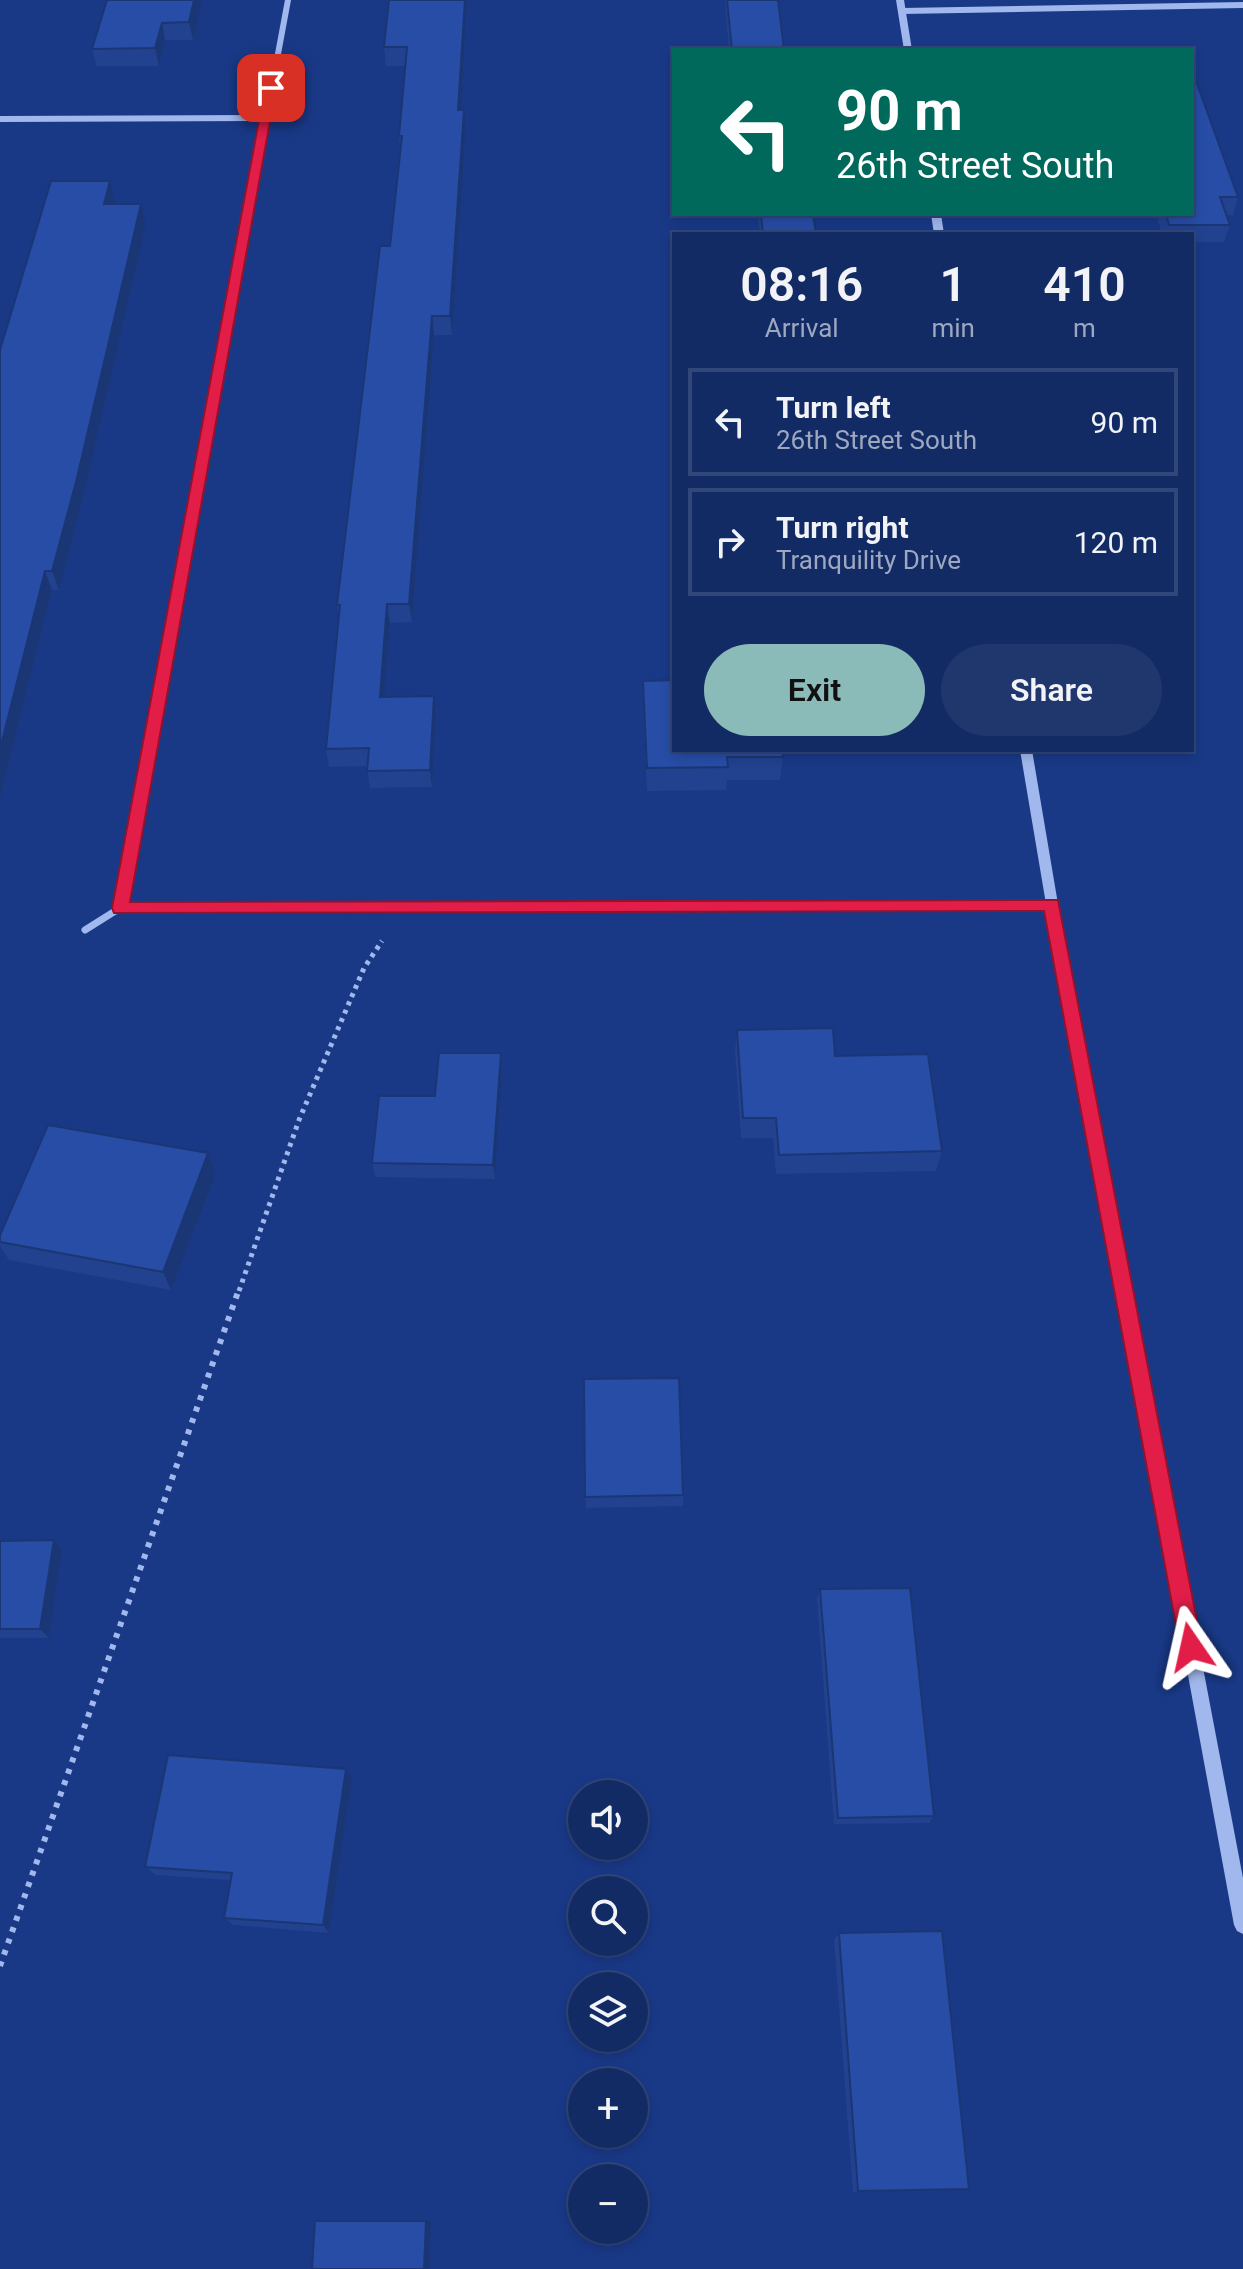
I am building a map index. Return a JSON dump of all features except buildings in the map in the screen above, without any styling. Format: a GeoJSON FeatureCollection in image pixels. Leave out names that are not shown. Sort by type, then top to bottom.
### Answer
{"type":"FeatureCollection","features":[{"type":"Feature","properties":{"kind":"street"},"geometry":{"type":"LineString","coordinates":[[120,908],[288,0]]}},
{"type":"Feature","properties":{"kind":"street"},"geometry":{"type":"LineString","coordinates":[[900,0],[908,48]]}},
{"type":"Feature","properties":{"kind":"street"},"geometry":{"type":"LineString","coordinates":[[902,11],[1243,5]]}},
{"type":"Feature","properties":{"kind":"street"},"geometry":{"type":"LineString","coordinates":[[0,119],[265,118]]}},
{"type":"Feature","properties":{"kind":"street"},"geometry":{"type":"LineString","coordinates":[[1026,752],[1243,1925]]}},
{"type":"Feature","properties":{"kind":"street"},"geometry":{"type":"LineString","coordinates":[[85,930],[120,908],[1052,904]]}},
{"type":"Feature","properties":{"kind":"path"},"geometry":{"type":"LineString","coordinates":[[0,1966],[299,1120],[364,968],[405,907]]}},
{"type":"Feature","properties":{"kind":"route"},"geometry":{"type":"LineString","coordinates":[[271,88],[120,908],[1052,904],[1191,1647]]}}]}
